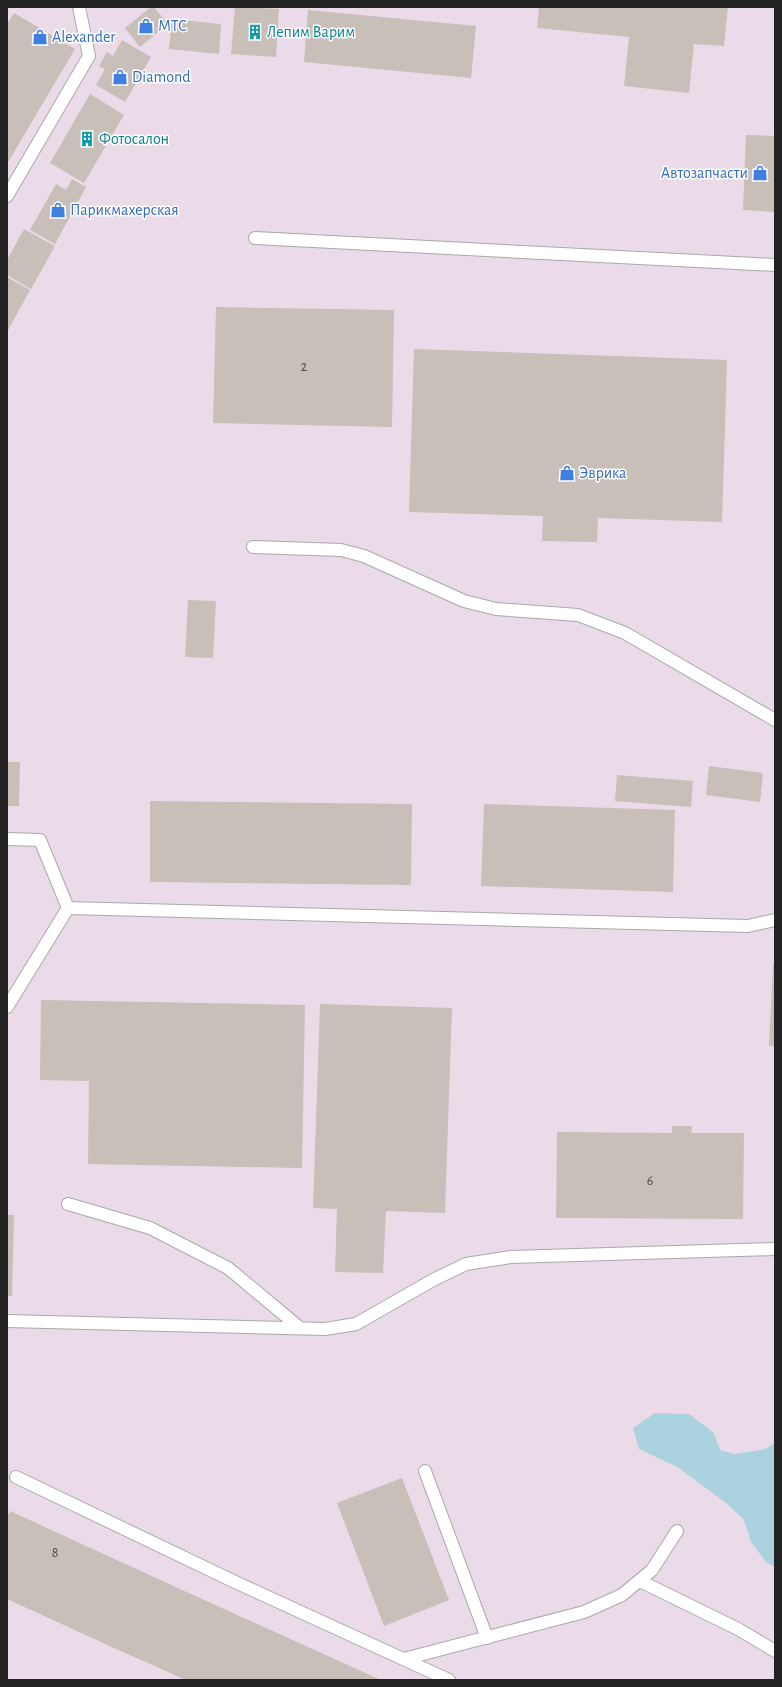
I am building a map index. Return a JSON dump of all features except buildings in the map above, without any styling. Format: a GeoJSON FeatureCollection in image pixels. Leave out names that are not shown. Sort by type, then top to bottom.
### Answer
{"type":"FeatureCollection","features":[{"type":"Feature","properties":{"kind":"lane"},"geometry":{"type":"LineString","coordinates":[[7,196],[89,56],[79,7]]}},
{"type":"Feature","properties":{"kind":"lane"},"geometry":{"type":"LineString","coordinates":[[255,238],[775,265]]}},
{"type":"Feature","properties":{"kind":"lane"},"geometry":{"type":"LineString","coordinates":[[253,547],[341,550],[364,556],[464,601],[496,609],[578,615],[625,633],[775,720]]}},
{"type":"Feature","properties":{"kind":"lane"},"geometry":{"type":"LineString","coordinates":[[7,838],[40,840],[68,908]]}},
{"type":"Feature","properties":{"kind":"lane"},"geometry":{"type":"LineString","coordinates":[[68,908],[748,926],[775,920]]}},
{"type":"Feature","properties":{"kind":"lane"},"geometry":{"type":"LineString","coordinates":[[7,1007],[68,908]]}},
{"type":"Feature","properties":{"kind":"lane"},"geometry":{"type":"LineString","coordinates":[[68,1204],[150,1228],[228,1268],[300,1328]]}},
{"type":"Feature","properties":{"kind":"lane"},"geometry":{"type":"LineString","coordinates":[[7,1321],[325,1329],[356,1324],[433,1280],[466,1264],[511,1257],[775,1249]]}},
{"type":"Feature","properties":{"kind":"lane"},"geometry":{"type":"LineString","coordinates":[[426,1471],[487,1638]]}},
{"type":"Feature","properties":{"kind":"lane"},"geometry":{"type":"LineString","coordinates":[[16,1477],[233,1581],[449,1680]]}},
{"type":"Feature","properties":{"kind":"lane"},"geometry":{"type":"LineString","coordinates":[[404,1660],[584,1612],[622,1595],[652,1570],[677,1531]]}},
{"type":"Feature","properties":{"kind":"lane"},"geometry":{"type":"LineString","coordinates":[[640,1581],[738,1629],[775,1651]]}},
{"type":"Feature","properties":{"kind":"shaded area"},"geometry":{"type":"Polygon","coordinates":[[[7,7],[775,7],[775,1680],[7,1680],[7,7]]]}},
{"type":"Feature","properties":{"kind":"water"},"geometry":{"type":"Polygon","coordinates":[[[655,1413],[689,1414],[714,1433],[720,1450],[734,1454],[765,1449],[775,1443],[775,1567],[766,1562],[751,1542],[744,1520],[726,1503],[679,1468],[639,1449],[633,1428],[655,1413]]]}},
{"type":"Feature","properties":{"kind":"place","name":"МТС"},"geometry":{"type":"Point","coordinates":[146,26]}},
{"type":"Feature","properties":{"kind":"place","name":"Лепим Варим"},"geometry":{"type":"Point","coordinates":[255,32]}},
{"type":"Feature","properties":{"kind":"place","name":"Alexander"},"geometry":{"type":"Point","coordinates":[40,37]}},
{"type":"Feature","properties":{"kind":"place","name":"Diamond"},"geometry":{"type":"Point","coordinates":[120,77]}},
{"type":"Feature","properties":{"kind":"place","name":"Фотосалон"},"geometry":{"type":"Point","coordinates":[87,139]}},
{"type":"Feature","properties":{"kind":"place","name":"Автозапчасти"},"geometry":{"type":"Point","coordinates":[760,173]}},
{"type":"Feature","properties":{"kind":"place","name":"Парикмахерская"},"geometry":{"type":"Point","coordinates":[58,210]}},
{"type":"Feature","properties":{"kind":"place","name":"Эврика"},"geometry":{"type":"Point","coordinates":[567,473]}}]}
